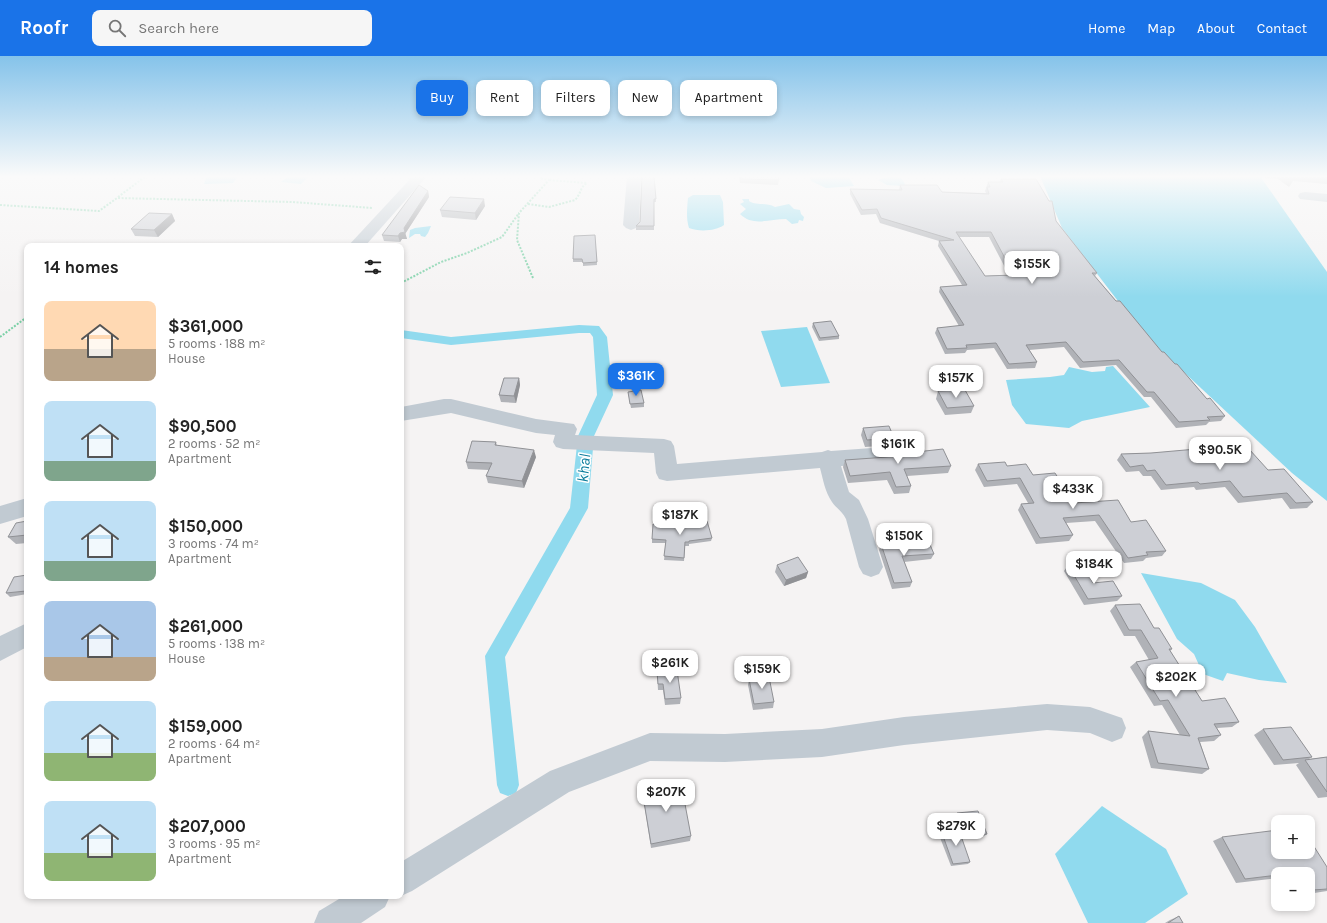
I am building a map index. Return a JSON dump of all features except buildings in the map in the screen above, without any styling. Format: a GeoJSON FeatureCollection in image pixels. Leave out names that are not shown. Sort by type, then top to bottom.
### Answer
{"type":"FeatureCollection","features":[{"type":"Feature","properties":{"kind":"street"},"geometry":{"type":"LineString","coordinates":[[359,243],[382,216]]}},
{"type":"Feature","properties":{"kind":"street"},"geometry":{"type":"LineString","coordinates":[[631,225],[632,216]]}},
{"type":"Feature","properties":{"kind":"street"},"geometry":{"type":"LineString","coordinates":[[404,413],[451,406],[536,426],[567,429],[563,442],[664,446],[667,473],[744,468],[828,458],[912,453]]}},
{"type":"Feature","properties":{"kind":"street"},"geometry":{"type":"LineString","coordinates":[[828,458],[839,495],[851,506],[857,519],[871,567]]}},
{"type":"Feature","properties":{"kind":"street"},"geometry":{"type":"LineString","coordinates":[[0,515],[24,508]]}},
{"type":"Feature","properties":{"kind":"street"},"geometry":{"type":"LineString","coordinates":[[0,648],[24,636]]}},
{"type":"Feature","properties":{"kind":"street"},"geometry":{"type":"LineString","coordinates":[[404,878],[560,781],[650,747],[725,748],[822,743],[904,731],[1047,717],[1090,720],[1112,728]]}},
{"type":"Feature","properties":{"kind":"street"},"geometry":{"type":"LineString","coordinates":[[331,923],[369,899]]}},
{"type":"Feature","properties":{"kind":"path"},"geometry":{"type":"LineString","coordinates":[[404,281],[441,262],[467,253],[502,236],[516,216]]}},
{"type":"Feature","properties":{"kind":"path"},"geometry":{"type":"LineString","coordinates":[[519,216],[517,240],[532,278]]}},
{"type":"Feature","properties":{"kind":"path"},"geometry":{"type":"LineString","coordinates":[[0,337],[24,319]]}},
{"type":"Feature","properties":{"kind":"water"},"geometry":{"type":"Polygon","coordinates":[[[724,216],[724,225],[717,229],[698,230],[689,228],[687,217],[724,216]]]}},
{"type":"Feature","properties":{"kind":"water"},"geometry":{"type":"Polygon","coordinates":[[[743,216],[804,217],[803,221],[799,220],[798,223],[792,224],[786,219],[756,221],[743,216]]]}},
{"type":"Feature","properties":{"kind":"water"},"geometry":{"type":"Polygon","coordinates":[[[1057,216],[1288,216],[1327,272],[1327,501],[1292,473],[1144,335],[1062,228],[1057,216]]]}},
{"type":"Feature","properties":{"kind":"water"},"geometry":{"type":"Polygon","coordinates":[[[431,226],[425,237],[421,236],[420,234],[415,234],[409,238],[410,230],[431,226]]]}},
{"type":"Feature","properties":{"kind":"water"},"geometry":{"type":"Polygon","coordinates":[[[807,327],[830,383],[781,387],[761,331],[807,327]]]}},
{"type":"Feature","properties":{"kind":"water"},"geometry":{"type":"Polygon","coordinates":[[[1113,366],[1150,407],[1082,421],[1069,428],[1026,424],[1012,405],[1006,380],[1064,375],[1069,367],[1092,372],[1105,371],[1106,367],[1113,366]]]}},
{"type":"Feature","properties":{"kind":"water"},"geometry":{"type":"Polygon","coordinates":[[[1141,573],[1201,583],[1235,600],[1255,627],[1287,683],[1259,680],[1227,673],[1223,681],[1203,674],[1194,654],[1177,639],[1141,573]]]}},
{"type":"Feature","properties":{"kind":"water"},"geometry":{"type":"Polygon","coordinates":[[[1102,806],[1166,849],[1188,894],[1145,923],[1088,923],[1055,854],[1102,806]]]}},
{"type":"Feature","properties":{"kind":"waterway","name":"khal"},"geometry":{"type":"LineString","coordinates":[[404,334],[451,341],[579,329],[594,329],[600,337],[605,395],[586,436],[579,508],[495,656],[508,785]]}}]}
